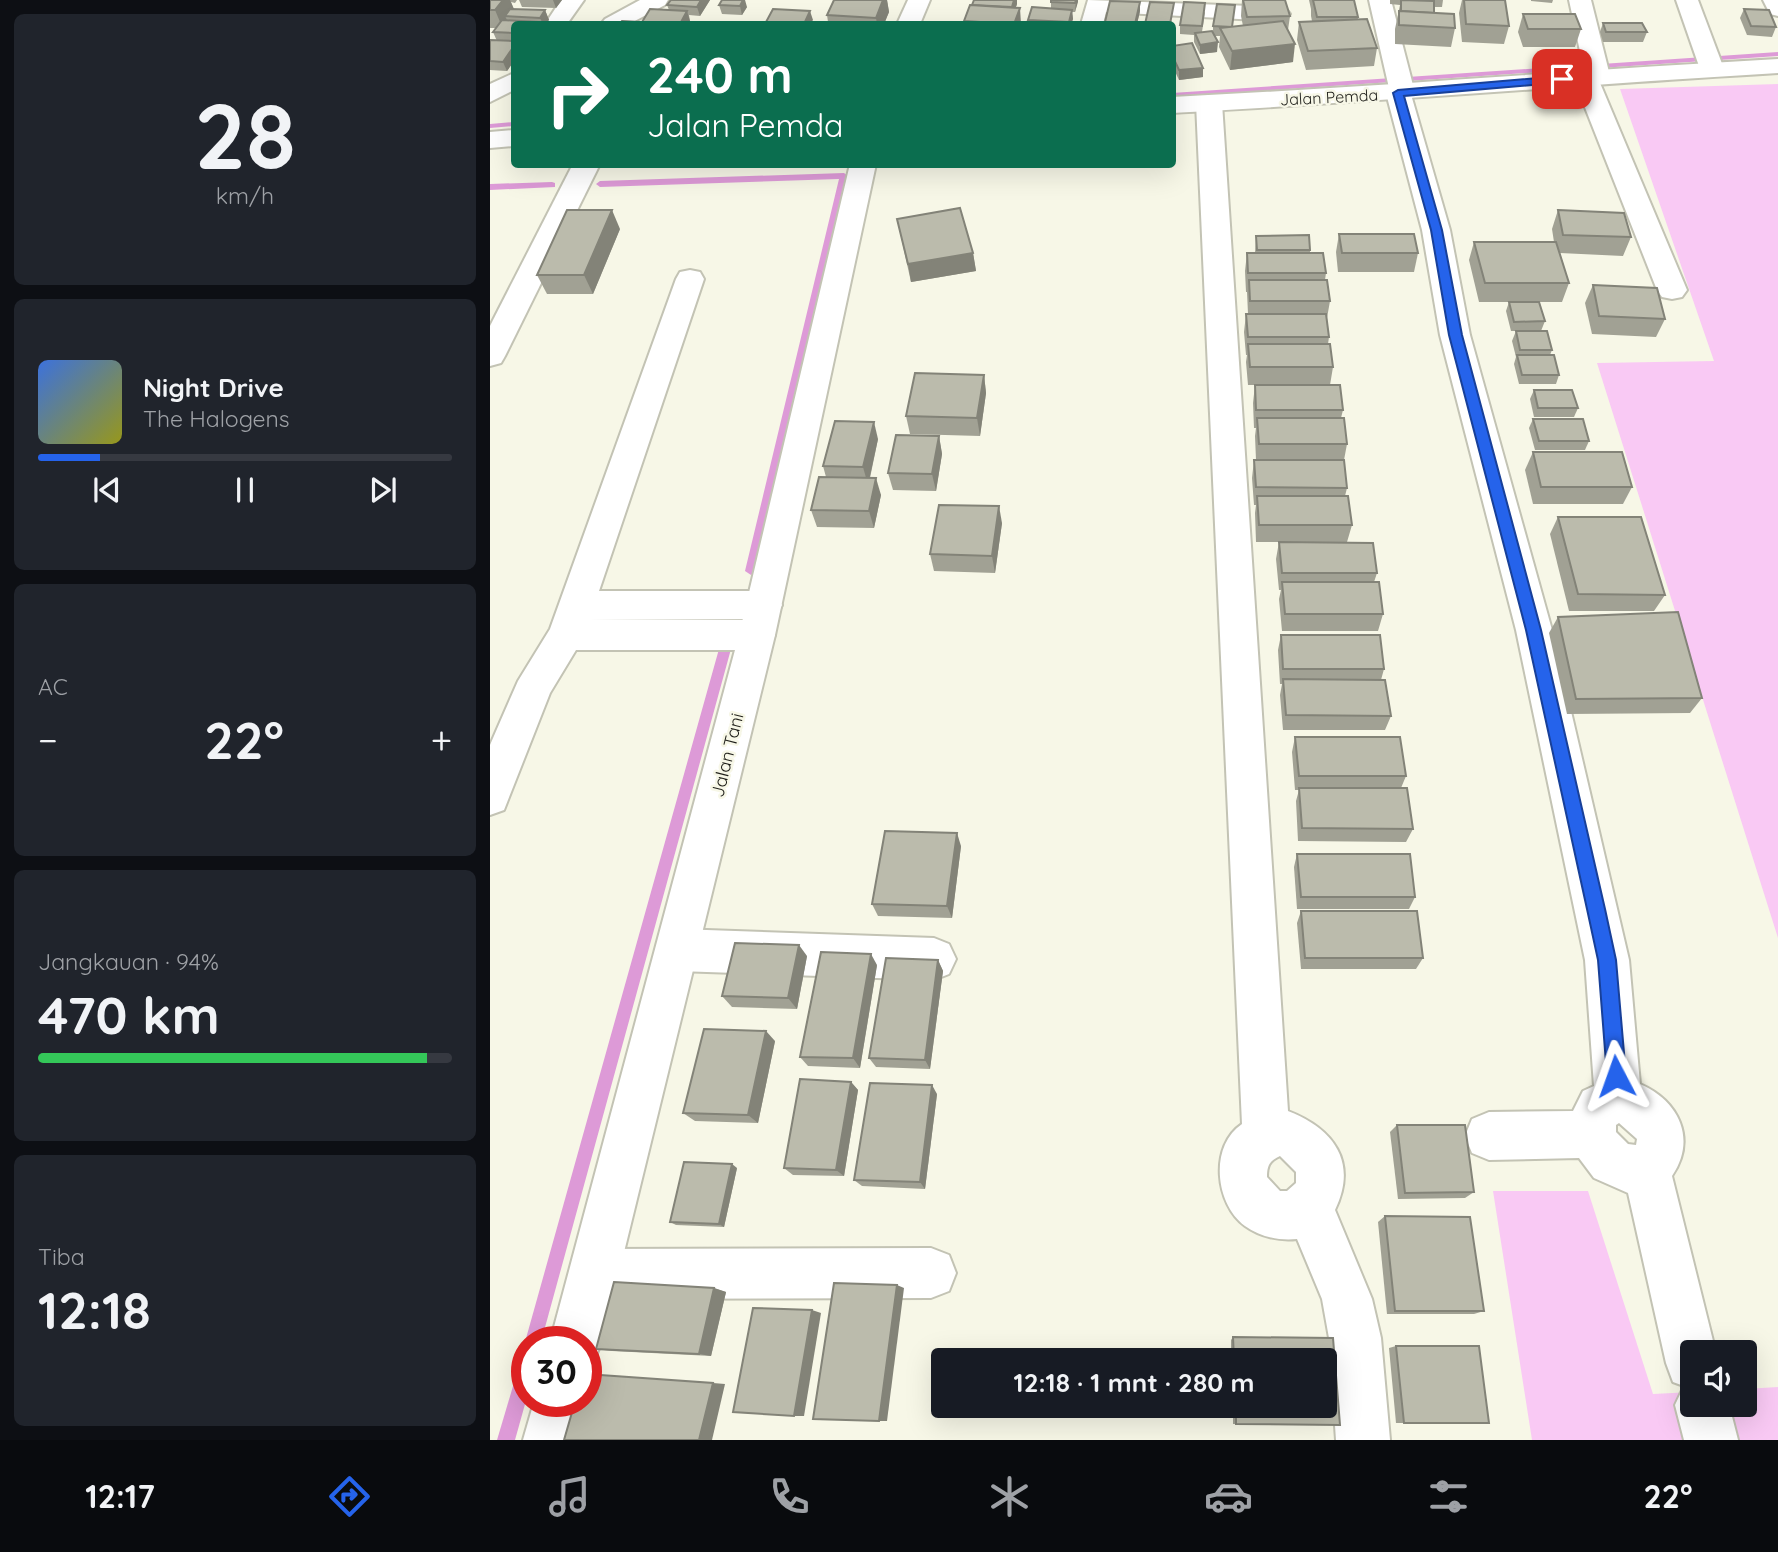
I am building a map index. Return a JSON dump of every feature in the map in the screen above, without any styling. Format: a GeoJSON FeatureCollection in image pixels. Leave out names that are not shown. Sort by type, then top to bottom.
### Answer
{"type":"FeatureCollection","features":[{"type":"Feature","properties":{"kind":"street"},"geometry":{"type":"LineString","coordinates":[[558,21],[573,0]]}},
{"type":"Feature","properties":{"kind":"street"},"geometry":{"type":"LineString","coordinates":[[618,21],[657,0]]}},
{"type":"Feature","properties":{"kind":"street"},"geometry":{"type":"LineString","coordinates":[[910,21],[919,0]]}},
{"type":"Feature","properties":{"kind":"street"},"geometry":{"type":"LineString","coordinates":[[1380,0],[1436,230],[1455,335],[1534,630],[1605,947],[1605,1116],[1600,1151],[1613,1163],[1634,1170],[1646,1168],[1687,1340]]}},
{"type":"Feature","properties":{"kind":"street"},"geometry":{"type":"LineString","coordinates":[[1580,0],[1593,71],[1672,290]]}},
{"type":"Feature","properties":{"kind":"street"},"geometry":{"type":"LineString","coordinates":[[1687,0],[1709,62]]}},
{"type":"Feature","properties":{"kind":"street"},"geometry":{"type":"LineString","coordinates":[[1774,0],[1778,9]]}},
{"type":"Feature","properties":{"kind":"street"},"geometry":{"type":"LineString","coordinates":[[1093,21],[1096,5],[1278,13]]}},
{"type":"Feature","properties":{"kind":"street","name":"Jalan Pemda"},"geometry":{"type":"LineString","coordinates":[[1176,105],[1709,62],[1778,66]]}},
{"type":"Feature","properties":{"kind":"street"},"geometry":{"type":"LineString","coordinates":[[490,94],[511,82]]}},
{"type":"Feature","properties":{"kind":"street"},"geometry":{"type":"LineString","coordinates":[[1209,103],[1266,1135]]}},
{"type":"Feature","properties":{"kind":"street"},"geometry":{"type":"LineString","coordinates":[[490,139],[511,138]]}},
{"type":"Feature","properties":{"kind":"street"},"geometry":{"type":"LineString","coordinates":[[490,356],[585,168]]}},
{"type":"Feature","properties":{"kind":"street","name":"Jalan Tani"},"geometry":{"type":"LineString","coordinates":[[580,1326],[760,620],[862,168]]}},
{"type":"Feature","properties":{"kind":"street"},"geometry":{"type":"LineString","coordinates":[[490,797],[536,681],[571,620],[690,279]]}},
{"type":"Feature","properties":{"kind":"street"},"geometry":{"type":"LineString","coordinates":[[571,620],[760,620]]}},
{"type":"Feature","properties":{"kind":"street"},"geometry":{"type":"LineString","coordinates":[[678,950],[934,959]]}},
{"type":"Feature","properties":{"kind":"street"},"geometry":{"type":"LineString","coordinates":[[1489,1136],[1605,1116]]}},
{"type":"Feature","properties":{"kind":"street"},"geometry":{"type":"LineString","coordinates":[[1279,1132],[1292,1135],[1314,1153],[1321,1181],[1317,1195],[1309,1206],[1297,1214],[1284,1217],[1258,1206],[1248,1195],[1242,1174],[1246,1153],[1255,1142],[1266,1135],[1279,1132]]}},
{"type":"Feature","properties":{"kind":"street"},"geometry":{"type":"LineString","coordinates":[[1309,1206],[1347,1299],[1355,1338],[1363,1440]]}},
{"type":"Feature","properties":{"kind":"street"},"geometry":{"type":"LineString","coordinates":[[594,1274],[931,1273]]}},
{"type":"Feature","properties":{"kind":"street"},"geometry":{"type":"LineString","coordinates":[[550,1440],[556,1417]]}},
{"type":"Feature","properties":{"kind":"street"},"geometry":{"type":"LineString","coordinates":[[1705,1417],[1711,1440]]}},
{"type":"Feature","properties":{"kind":"shaded area"},"geometry":{"type":"Polygon","coordinates":[[[1778,84],[1778,938],[1597,363],[1714,361],[1620,89],[1778,84]]]}},
{"type":"Feature","properties":{"kind":"shaded area"},"geometry":{"type":"Polygon","coordinates":[[[1493,1191],[1588,1191],[1653,1394],[1680,1393],[1680,1417],[1757,1417],[1757,1388],[1778,1387],[1778,1440],[1532,1440],[1493,1191]]]}},
{"type":"Feature","properties":{"kind":"building"},"geometry":{"type":"Polygon","coordinates":[[[490,0],[503,0],[495,10],[490,10],[490,0]]]}},
{"type":"Feature","properties":{"kind":"building"},"geometry":{"type":"Polygon","coordinates":[[[671,0],[701,0],[697,7],[667,5],[671,0]]]}},
{"type":"Feature","properties":{"kind":"building"},"geometry":{"type":"Polygon","coordinates":[[[722,0],[743,0],[740,6],[719,5],[722,0]]]}},
{"type":"Feature","properties":{"kind":"building"},"geometry":{"type":"Polygon","coordinates":[[[834,0],[883,0],[876,18],[827,15],[834,0]]]}},
{"type":"Feature","properties":{"kind":"building"},"geometry":{"type":"Polygon","coordinates":[[[974,0],[1014,0],[1012,7],[972,5],[974,0]]]}},
{"type":"Feature","properties":{"kind":"building"},"geometry":{"type":"Polygon","coordinates":[[[1051,0],[1076,0],[1075,3],[1051,0]]]}},
{"type":"Feature","properties":{"kind":"building"},"geometry":{"type":"Polygon","coordinates":[[[1243,0],[1285,0],[1290,16],[1247,17],[1243,0]]]}},
{"type":"Feature","properties":{"kind":"building"},"geometry":{"type":"Polygon","coordinates":[[[1313,0],[1354,0],[1358,17],[1317,17],[1313,0]]]}},
{"type":"Feature","properties":{"kind":"building"},"geometry":{"type":"Polygon","coordinates":[[[1401,0],[1434,1],[1434,13],[1401,11],[1401,0]]]}},
{"type":"Feature","properties":{"kind":"building"},"geometry":{"type":"Polygon","coordinates":[[[1464,0],[1505,0],[1509,26],[1466,24],[1464,0]]]}},
{"type":"Feature","properties":{"kind":"building"},"geometry":{"type":"Polygon","coordinates":[[[1110,1],[1140,2],[1136,21],[1105,21],[1110,1]]]}},
{"type":"Feature","properties":{"kind":"building"},"geometry":{"type":"Polygon","coordinates":[[[1150,2],[1174,3],[1171,21],[1146,21],[1150,2]]]}},
{"type":"Feature","properties":{"kind":"building"},"geometry":{"type":"Polygon","coordinates":[[[1184,2],[1205,3],[1202,26],[1180,25],[1184,2]]]}},
{"type":"Feature","properties":{"kind":"building"},"geometry":{"type":"Polygon","coordinates":[[[1217,4],[1235,5],[1232,27],[1213,26],[1217,4]]]}},
{"type":"Feature","properties":{"kind":"building"},"geometry":{"type":"Polygon","coordinates":[[[970,5],[1020,8],[1015,21],[964,21],[970,5]]]}},
{"type":"Feature","properties":{"kind":"building"},"geometry":{"type":"Polygon","coordinates":[[[1032,7],[1072,10],[1069,21],[1028,20],[1032,7]]]}},
{"type":"Feature","properties":{"kind":"building"},"geometry":{"type":"Polygon","coordinates":[[[510,9],[545,10],[540,18],[505,16],[510,9]]]}},
{"type":"Feature","properties":{"kind":"building"},"geometry":{"type":"Polygon","coordinates":[[[650,9],[687,11],[682,21],[643,21],[650,9]]]}},
{"type":"Feature","properties":{"kind":"building"},"geometry":{"type":"Polygon","coordinates":[[[773,9],[810,11],[805,21],[767,21],[773,9]]]}},
{"type":"Feature","properties":{"kind":"building"},"geometry":{"type":"Polygon","coordinates":[[[1744,9],[1769,10],[1776,27],[1751,26],[1744,9]]]}},
{"type":"Feature","properties":{"kind":"building"},"geometry":{"type":"Polygon","coordinates":[[[1399,11],[1454,14],[1455,28],[1399,25],[1399,11]]]}},
{"type":"Feature","properties":{"kind":"building"},"geometry":{"type":"Polygon","coordinates":[[[1523,14],[1575,14],[1581,29],[1528,29],[1523,14]]]}},
{"type":"Feature","properties":{"kind":"building"},"geometry":{"type":"Polygon","coordinates":[[[1367,19],[1377,48],[1308,51],[1299,22],[1367,19]]]}},
{"type":"Feature","properties":{"kind":"building"},"geometry":{"type":"Polygon","coordinates":[[[502,20],[520,21],[511,21],[511,33],[493,32],[502,20]]]}},
{"type":"Feature","properties":{"kind":"building"},"geometry":{"type":"Polygon","coordinates":[[[1283,21],[1295,44],[1232,51],[1220,28],[1283,21]]]}},
{"type":"Feature","properties":{"kind":"building"},"geometry":{"type":"Polygon","coordinates":[[[1603,23],[1642,23],[1647,32],[1606,32],[1603,23]]]}},
{"type":"Feature","properties":{"kind":"building"},"geometry":{"type":"Polygon","coordinates":[[[1212,31],[1218,42],[1200,45],[1195,33],[1212,31]]]}},
{"type":"Feature","properties":{"kind":"building"},"geometry":{"type":"Polygon","coordinates":[[[490,40],[511,41],[511,50],[503,62],[490,61],[490,40]]]}},
{"type":"Feature","properties":{"kind":"building"},"geometry":{"type":"Polygon","coordinates":[[[1192,43],[1203,68],[1179,70],[1176,64],[1176,45],[1192,43]]]}},
{"type":"Feature","properties":{"kind":"building"},"geometry":{"type":"Polygon","coordinates":[[[960,208],[973,253],[908,264],[897,219],[960,208]]]}},
{"type":"Feature","properties":{"kind":"building"},"geometry":{"type":"Polygon","coordinates":[[[567,210],[612,210],[584,275],[537,275],[567,210]]]}},
{"type":"Feature","properties":{"kind":"building"},"geometry":{"type":"Polygon","coordinates":[[[1558,210],[1624,213],[1631,237],[1563,235],[1558,210]]]}},
{"type":"Feature","properties":{"kind":"building"},"geometry":{"type":"Polygon","coordinates":[[[1339,234],[1414,234],[1418,253],[1342,253],[1339,234]]]}},
{"type":"Feature","properties":{"kind":"building"},"geometry":{"type":"Polygon","coordinates":[[[1309,235],[1310,250],[1257,250],[1256,236],[1309,235]]]}},
{"type":"Feature","properties":{"kind":"building"},"geometry":{"type":"Polygon","coordinates":[[[1474,242],[1556,242],[1569,283],[1485,283],[1474,242]]]}},
{"type":"Feature","properties":{"kind":"building"},"geometry":{"type":"Polygon","coordinates":[[[1247,253],[1323,253],[1326,273],[1248,273],[1247,253]]]}},
{"type":"Feature","properties":{"kind":"building"},"geometry":{"type":"Polygon","coordinates":[[[1249,280],[1327,280],[1330,301],[1250,301],[1249,280]]]}},
{"type":"Feature","properties":{"kind":"building"},"geometry":{"type":"Polygon","coordinates":[[[1593,285],[1657,288],[1665,319],[1599,316],[1593,285]]]}},
{"type":"Feature","properties":{"kind":"building"},"geometry":{"type":"Polygon","coordinates":[[[1509,302],[1539,302],[1545,321],[1514,322],[1509,302]]]}},
{"type":"Feature","properties":{"kind":"building"},"geometry":{"type":"Polygon","coordinates":[[[1246,314],[1326,314],[1329,337],[1248,337],[1246,314]]]}},
{"type":"Feature","properties":{"kind":"building"},"geometry":{"type":"Polygon","coordinates":[[[1516,331],[1547,331],[1552,350],[1520,350],[1516,331]]]}},
{"type":"Feature","properties":{"kind":"building"},"geometry":{"type":"Polygon","coordinates":[[[1248,344],[1330,344],[1333,367],[1250,367],[1248,344]]]}},
{"type":"Feature","properties":{"kind":"building"},"geometry":{"type":"Polygon","coordinates":[[[1517,355],[1554,355],[1559,375],[1522,375],[1517,355]]]}},
{"type":"Feature","properties":{"kind":"building"},"geometry":{"type":"Polygon","coordinates":[[[915,373],[984,375],[977,418],[906,416],[915,373]]]}},
{"type":"Feature","properties":{"kind":"building"},"geometry":{"type":"Polygon","coordinates":[[[1255,385],[1340,385],[1343,410],[1256,410],[1255,385]]]}},
{"type":"Feature","properties":{"kind":"building"},"geometry":{"type":"Polygon","coordinates":[[[1534,390],[1572,390],[1578,408],[1538,408],[1534,390]]]}},
{"type":"Feature","properties":{"kind":"building"},"geometry":{"type":"Polygon","coordinates":[[[1257,418],[1344,418],[1347,444],[1259,444],[1257,418]]]}},
{"type":"Feature","properties":{"kind":"building"},"geometry":{"type":"Polygon","coordinates":[[[1533,419],[1583,419],[1589,441],[1539,441],[1533,419]]]}},
{"type":"Feature","properties":{"kind":"building"},"geometry":{"type":"Polygon","coordinates":[[[835,421],[874,422],[863,467],[823,466],[835,421]]]}},
{"type":"Feature","properties":{"kind":"building"},"geometry":{"type":"Polygon","coordinates":[[[896,435],[939,436],[932,474],[888,473],[896,435]]]}},
{"type":"Feature","properties":{"kind":"building"},"geometry":{"type":"Polygon","coordinates":[[[1533,452],[1622,452],[1632,487],[1541,487],[1533,452]]]}},
{"type":"Feature","properties":{"kind":"building"},"geometry":{"type":"Polygon","coordinates":[[[1254,460],[1344,460],[1347,488],[1256,487],[1254,460]]]}},
{"type":"Feature","properties":{"kind":"building"},"geometry":{"type":"Polygon","coordinates":[[[819,477],[876,478],[869,511],[811,510],[819,477]]]}},
{"type":"Feature","properties":{"kind":"building"},"geometry":{"type":"Polygon","coordinates":[[[1257,496],[1348,496],[1352,525],[1259,525],[1257,496]]]}},
{"type":"Feature","properties":{"kind":"building"},"geometry":{"type":"Polygon","coordinates":[[[939,505],[999,506],[992,556],[930,554],[939,505]]]}},
{"type":"Feature","properties":{"kind":"building"},"geometry":{"type":"Polygon","coordinates":[[[1558,517],[1641,517],[1665,595],[1578,594],[1558,517]]]}},
{"type":"Feature","properties":{"kind":"building"},"geometry":{"type":"Polygon","coordinates":[[[1279,542],[1373,543],[1377,573],[1282,573],[1279,542]]]}},
{"type":"Feature","properties":{"kind":"building"},"geometry":{"type":"Polygon","coordinates":[[[1282,582],[1379,582],[1383,614],[1285,614],[1282,582]]]}},
{"type":"Feature","properties":{"kind":"building"},"geometry":{"type":"Polygon","coordinates":[[[1678,612],[1702,698],[1576,699],[1558,617],[1678,612]]]}},
{"type":"Feature","properties":{"kind":"building"},"geometry":{"type":"Polygon","coordinates":[[[1281,635],[1380,635],[1384,669],[1283,669],[1281,635]]]}},
{"type":"Feature","properties":{"kind":"building"},"geometry":{"type":"Polygon","coordinates":[[[1283,679],[1385,680],[1391,716],[1286,715],[1283,679]]]}},
{"type":"Feature","properties":{"kind":"building"},"geometry":{"type":"Polygon","coordinates":[[[1295,737],[1400,737],[1406,776],[1299,776],[1295,737]]]}},
{"type":"Feature","properties":{"kind":"building"},"geometry":{"type":"Polygon","coordinates":[[[1299,788],[1407,788],[1413,829],[1302,828],[1299,788]]]}},
{"type":"Feature","properties":{"kind":"building"},"geometry":{"type":"Polygon","coordinates":[[[885,831],[957,833],[947,906],[872,904],[885,831]]]}},
{"type":"Feature","properties":{"kind":"building"},"geometry":{"type":"Polygon","coordinates":[[[1297,854],[1410,854],[1415,897],[1301,897],[1297,854]]]}},
{"type":"Feature","properties":{"kind":"building"},"geometry":{"type":"Polygon","coordinates":[[[1301,911],[1417,911],[1423,958],[1305,958],[1301,911]]]}},
{"type":"Feature","properties":{"kind":"building"},"geometry":{"type":"Polygon","coordinates":[[[735,943],[799,945],[788,998],[722,996],[735,943]]]}},
{"type":"Feature","properties":{"kind":"building"},"geometry":{"type":"Polygon","coordinates":[[[821,952],[871,954],[853,1058],[800,1057],[821,952]]]}},
{"type":"Feature","properties":{"kind":"building"},"geometry":{"type":"Polygon","coordinates":[[[886,958],[938,960],[925,1060],[869,1058],[886,958]]]}},
{"type":"Feature","properties":{"kind":"building"},"geometry":{"type":"Polygon","coordinates":[[[704,1029],[766,1031],[748,1115],[683,1113],[704,1029]]]}},
{"type":"Feature","properties":{"kind":"building"},"geometry":{"type":"Polygon","coordinates":[[[800,1079],[851,1082],[836,1170],[784,1168],[800,1079]]]}},
{"type":"Feature","properties":{"kind":"building"},"geometry":{"type":"Polygon","coordinates":[[[870,1083],[932,1085],[920,1182],[854,1180],[870,1083]]]}},
{"type":"Feature","properties":{"kind":"building"},"geometry":{"type":"Polygon","coordinates":[[[1397,1125],[1465,1125],[1474,1192],[1405,1193],[1397,1125]]]}},
{"type":"Feature","properties":{"kind":"building"},"geometry":{"type":"Polygon","coordinates":[[[684,1162],[732,1164],[719,1224],[670,1222],[684,1162]]]}},
{"type":"Feature","properties":{"kind":"building"},"geometry":{"type":"Polygon","coordinates":[[[1385,1216],[1470,1217],[1484,1311],[1395,1311],[1385,1216]]]}},
{"type":"Feature","properties":{"kind":"building"},"geometry":{"type":"Polygon","coordinates":[[[614,1282],[714,1288],[699,1354],[602,1349],[602,1327],[614,1282]]]}},
{"type":"Feature","properties":{"kind":"building"},"geometry":{"type":"Polygon","coordinates":[[[834,1283],[897,1285],[879,1421],[813,1419],[834,1283]]]}},
{"type":"Feature","properties":{"kind":"building"},"geometry":{"type":"Polygon","coordinates":[[[753,1308],[812,1310],[794,1416],[733,1412],[753,1308]]]}},
{"type":"Feature","properties":{"kind":"building"},"geometry":{"type":"Polygon","coordinates":[[[1233,1337],[1333,1338],[1334,1348],[1233,1348],[1233,1337]]]}},
{"type":"Feature","properties":{"kind":"building"},"geometry":{"type":"Polygon","coordinates":[[[1396,1346],[1479,1346],[1489,1423],[1404,1423],[1396,1346]]]}},
{"type":"Feature","properties":{"kind":"building"},"geometry":{"type":"Polygon","coordinates":[[[602,1375],[713,1383],[699,1440],[564,1440],[571,1417],[602,1417],[602,1375]]]}},
{"type":"Feature","properties":{"kind":"building"},"geometry":{"type":"Polygon","coordinates":[[[1337,1388],[1340,1425],[1236,1424],[1236,1418],[1337,1418],[1337,1388]]]}},
{"type":"Feature","properties":{"kind":"waterway"},"geometry":{"type":"LineString","coordinates":[[1176,95],[1778,54]]}},
{"type":"Feature","properties":{"kind":"waterway"},"geometry":{"type":"LineString","coordinates":[[490,126],[511,124]]}},
{"type":"Feature","properties":{"kind":"waterway"},"geometry":{"type":"LineString","coordinates":[[600,184],[844,176],[751,571]]}},
{"type":"Feature","properties":{"kind":"waterway"},"geometry":{"type":"LineString","coordinates":[[490,187],[552,185]]}},
{"type":"Feature","properties":{"kind":"waterway"},"geometry":{"type":"LineString","coordinates":[[537,1326],[725,649]]}},
{"type":"Feature","properties":{"kind":"waterway"},"geometry":{"type":"LineString","coordinates":[[506,1440],[513,1417]]}},
{"type":"Feature","properties":{"kind":"route"},"geometry":{"type":"LineString","coordinates":[[1562,79],[1398,93],[1436,230],[1455,335],[1534,630],[1596,909],[1607,960],[1616,1076]]}}]}
